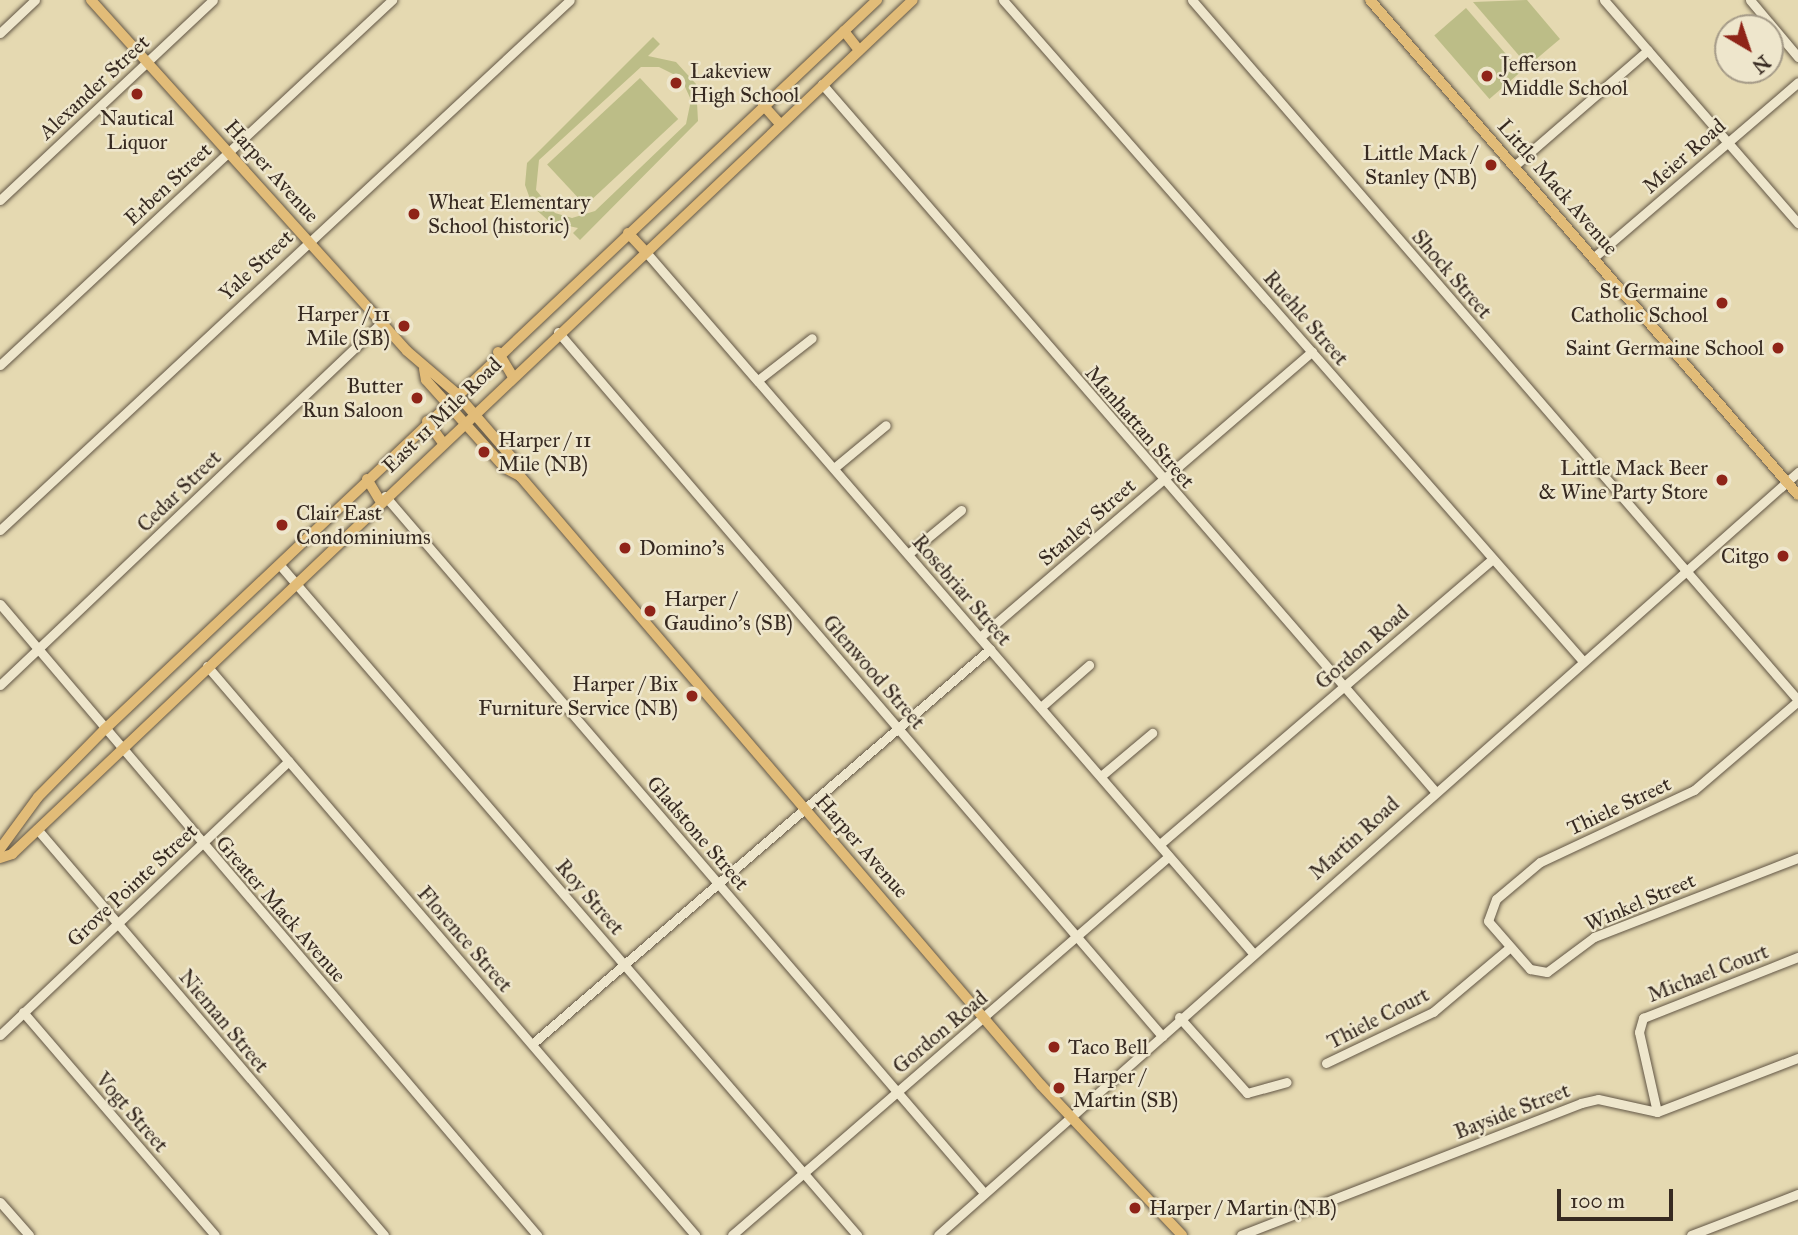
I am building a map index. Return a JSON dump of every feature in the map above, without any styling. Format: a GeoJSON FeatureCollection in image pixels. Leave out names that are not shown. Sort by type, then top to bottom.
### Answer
{"type":"FeatureCollection","features":[{"type":"Feature","properties":{"kind":"main road","name":"Harper Avenue"},"geometry":{"type":"LineString","coordinates":[[91,0],[424,369],[446,402],[463,421],[520,476],[1070,1117],[1182,1235]]}},
{"type":"Feature","properties":{"kind":"main road","name":"East 11 Mile Road"},"geometry":{"type":"LineString","coordinates":[[0,849],[24,815],[105,729],[498,352],[877,0]]}},
{"type":"Feature","properties":{"kind":"main road","name":"East 11 Mile Road"},"geometry":{"type":"LineString","coordinates":[[0,858],[37,830],[463,421],[913,0]]}},
{"type":"Feature","properties":{"kind":"main road","name":"Little Mack Avenue"},"geometry":{"type":"LineString","coordinates":[[1370,0],[1798,495]]}},
{"type":"Feature","properties":{"kind":"main road"},"geometry":{"type":"LineString","coordinates":[[844,31],[859,50]]}},
{"type":"Feature","properties":{"kind":"main road"},"geometry":{"type":"LineString","coordinates":[[763,105],[780,124]]}},
{"type":"Feature","properties":{"kind":"main road"},"geometry":{"type":"LineString","coordinates":[[628,233],[645,251]]}},
{"type":"Feature","properties":{"kind":"main road"},"geometry":{"type":"LineString","coordinates":[[498,352],[512,375]]}},
{"type":"Feature","properties":{"kind":"main road","name":"Harper Avenue"},"geometry":{"type":"LineString","coordinates":[[424,369],[456,393],[515,461],[520,476]]}},
{"type":"Feature","properties":{"kind":"main road"},"geometry":{"type":"LineString","coordinates":[[427,421],[442,442]]}},
{"type":"Feature","properties":{"kind":"main road"},"geometry":{"type":"LineString","coordinates":[[367,479],[383,499]]}},
{"type":"Feature","properties":{"kind":"main road"},"geometry":{"type":"LineString","coordinates":[[24,815],[37,830]]}},
{"type":"Feature","properties":{"kind":"street"},"geometry":{"type":"LineString","coordinates":[[0,33],[35,0]]}},
{"type":"Feature","properties":{"kind":"street","name":"Alexander Street"},"geometry":{"type":"LineString","coordinates":[[0,201],[213,0]]}},
{"type":"Feature","properties":{"kind":"street","name":"Erben Street"},"geometry":{"type":"LineString","coordinates":[[0,365],[392,0]]}},
{"type":"Feature","properties":{"kind":"street","name":"Yale Street"},"geometry":{"type":"LineString","coordinates":[[0,530],[570,0]]}},
{"type":"Feature","properties":{"kind":"street","name":"Ruehle Street"},"geometry":{"type":"LineString","coordinates":[[1003,0],[1582,660]]}},
{"type":"Feature","properties":{"kind":"street","name":"Shock Street"},"geometry":{"type":"LineString","coordinates":[[1192,0],[1798,700]]}},
{"type":"Feature","properties":{"kind":"street"},"geometry":{"type":"LineString","coordinates":[[1604,0],[1798,223]]}},
{"type":"Feature","properties":{"kind":"street"},"geometry":{"type":"LineString","coordinates":[[1750,0],[1798,57]]}},
{"type":"Feature","properties":{"kind":"street"},"geometry":{"type":"LineString","coordinates":[[1514,166],[1648,50]]}},
{"type":"Feature","properties":{"kind":"street","name":"Meier Road"},"geometry":{"type":"LineString","coordinates":[[1592,258],[1798,82]]}},
{"type":"Feature","properties":{"kind":"street","name":"Manhattan Street"},"geometry":{"type":"LineString","coordinates":[[822,84],[1162,480],[1434,790]]}},
{"type":"Feature","properties":{"kind":"street","name":"Rosebriar Street"},"geometry":{"type":"LineString","coordinates":[[645,251],[1252,952]]}},
{"type":"Feature","properties":{"kind":"street","name":"Cedar Street"},"geometry":{"type":"LineString","coordinates":[[0,685],[382,322]]}},
{"type":"Feature","properties":{"kind":"street","name":"Glenwood Street"},"geometry":{"type":"LineString","coordinates":[[558,332],[1162,1036]]}},
{"type":"Feature","properties":{"kind":"street"},"geometry":{"type":"LineString","coordinates":[[758,380],[812,338]]}},
{"type":"Feature","properties":{"kind":"street","name":"Stanley Street"},"geometry":{"type":"LineString","coordinates":[[980,637],[1312,351]]}},
{"type":"Feature","properties":{"kind":"street"},"geometry":{"type":"LineString","coordinates":[[834,468],[886,425]]}},
{"type":"Feature","properties":{"kind":"street","name":"Martin Road"},"geometry":{"type":"LineString","coordinates":[[938,1235],[1434,790],[1687,572],[1798,472]]}},
{"type":"Feature","properties":{"kind":"street","name":"Gladstone Street"},"geometry":{"type":"LineString","coordinates":[[383,499],[984,1193]]}},
{"type":"Feature","properties":{"kind":"street"},"geometry":{"type":"LineString","coordinates":[[908,554],[961,510]]}},
{"type":"Feature","properties":{"kind":"street","name":"Gordon Road"},"geometry":{"type":"LineString","coordinates":[[1160,844],[1492,559]]}},
{"type":"Feature","properties":{"kind":"street"},"geometry":{"type":"LineString","coordinates":[[279,564],[295,582]]}},
{"type":"Feature","properties":{"kind":"street","name":"Roy Street"},"geometry":{"type":"LineString","coordinates":[[295,582],[857,1235]]}},
{"type":"Feature","properties":{"kind":"street","name":"Greater Mack Avenue"},"geometry":{"type":"LineString","coordinates":[[0,604],[537,1235]]}},
{"type":"Feature","properties":{"kind":"street"},"geometry":{"type":"LineString","coordinates":[[532,1044],[990,649]]}},
{"type":"Feature","properties":{"kind":"street"},"geometry":{"type":"LineString","coordinates":[[1041,707],[1089,665]]}},
{"type":"Feature","properties":{"kind":"street","name":"Florence Street"},"geometry":{"type":"LineString","coordinates":[[207,666],[695,1235]]}},
{"type":"Feature","properties":{"kind":"street","name":"Thiele Street"},"geometry":{"type":"LineString","coordinates":[[1509,948],[1487,914],[1525,873],[1694,790],[1798,700]]}},
{"type":"Feature","properties":{"kind":"street"},"geometry":{"type":"LineString","coordinates":[[1101,776],[1152,733]]}},
{"type":"Feature","properties":{"kind":"street","name":"Grove Pointe Street"},"geometry":{"type":"LineString","coordinates":[[0,1035],[289,761]]}},
{"type":"Feature","properties":{"kind":"street","name":"Nieman Street"},"geometry":{"type":"LineString","coordinates":[[37,830],[384,1235]]}},
{"type":"Feature","properties":{"kind":"street","name":"Gordon Road"},"geometry":{"type":"LineString","coordinates":[[732,1235],[1078,938],[1169,856]]}},
{"type":"Feature","properties":{"kind":"street","name":"Winkel Street"},"geometry":{"type":"LineString","coordinates":[[1509,948],[1530,969],[1546,972],[1594,937],[1798,858]]}},
{"type":"Feature","properties":{"kind":"street","name":"Thiele Court"},"geometry":{"type":"LineString","coordinates":[[1326,1063],[1433,1012],[1509,948]]}},
{"type":"Feature","properties":{"kind":"street","name":"Michael Court"},"geometry":{"type":"LineString","coordinates":[[1657,1112],[1639,1032],[1643,1018],[1798,957]]}},
{"type":"Feature","properties":{"kind":"street","name":"Vogt Street"},"geometry":{"type":"LineString","coordinates":[[23,1012],[215,1235]]}},
{"type":"Feature","properties":{"kind":"street"},"geometry":{"type":"LineString","coordinates":[[1179,1017],[1247,1093],[1287,1082]]}},
{"type":"Feature","properties":{"kind":"street"},"geometry":{"type":"LineString","coordinates":[[1657,1112],[1798,1058]]}},
{"type":"Feature","properties":{"kind":"street","name":"Bayside Street"},"geometry":{"type":"LineString","coordinates":[[1241,1235],[1581,1103],[1598,1099],[1657,1112]]}},
{"type":"Feature","properties":{"kind":"street"},"geometry":{"type":"LineString","coordinates":[[1691,1235],[1798,1194]]}},
{"type":"Feature","properties":{"kind":"street"},"geometry":{"type":"LineString","coordinates":[[0,1202],[29,1235]]}},
{"type":"Feature","properties":{"kind":"green space"},"geometry":{"type":"Polygon","coordinates":[[[1527,0],[1560,39],[1528,66],[1473,2],[1527,0]]]}},
{"type":"Feature","properties":{"kind":"green space"},"geometry":{"type":"Polygon","coordinates":[[[1466,8],[1521,71],[1489,99],[1434,36],[1466,8]]]}},
{"type":"Feature","properties":{"kind":"green space"},"geometry":{"type":"Polygon","coordinates":[[[653,37],[660,44],[648,56],[676,62],[696,84],[698,121],[580,240],[573,233],[578,228],[550,222],[533,207],[525,185],[527,163],[653,37]],[[641,67],[539,160],[536,190],[555,213],[572,218],[595,211],[686,124],[691,100],[681,78],[659,67],[641,67]]]}},
{"type":"Feature","properties":{"kind":"green space"},"geometry":{"type":"Polygon","coordinates":[[[640,78],[678,119],[585,206],[547,165],[640,78]]]}},
{"type":"Feature","properties":{"kind":"place","name":"Jefferson Middle School"},"geometry":{"type":"Point","coordinates":[1487,76]}},
{"type":"Feature","properties":{"kind":"place","name":"Lakeview High School"},"geometry":{"type":"Point","coordinates":[676,83]}},
{"type":"Feature","properties":{"kind":"place","name":"Nautical Liquor"},"geometry":{"type":"Point","coordinates":[137,94]}},
{"type":"Feature","properties":{"kind":"place","name":"Little Mack / Stanley (NB)"},"geometry":{"type":"Point","coordinates":[1491,165]}},
{"type":"Feature","properties":{"kind":"place","name":"Wheat Elementary School (historic)"},"geometry":{"type":"Point","coordinates":[414,214]}},
{"type":"Feature","properties":{"kind":"place","name":"St Germaine Catholic School"},"geometry":{"type":"Point","coordinates":[1722,303]}},
{"type":"Feature","properties":{"kind":"place","name":"Harper / 11 Mile (SB)"},"geometry":{"type":"Point","coordinates":[404,326]}},
{"type":"Feature","properties":{"kind":"place","name":"Saint Germaine School"},"geometry":{"type":"Point","coordinates":[1778,348]}},
{"type":"Feature","properties":{"kind":"place","name":"Butter Run Saloon"},"geometry":{"type":"Point","coordinates":[417,398]}},
{"type":"Feature","properties":{"kind":"place","name":"Harper / 11 Mile (NB)"},"geometry":{"type":"Point","coordinates":[484,452]}},
{"type":"Feature","properties":{"kind":"place","name":"Little Mack Beer & Wine Party Store"},"geometry":{"type":"Point","coordinates":[1722,480]}},
{"type":"Feature","properties":{"kind":"place","name":"Clair East Condominiums"},"geometry":{"type":"Point","coordinates":[282,525]}},
{"type":"Feature","properties":{"kind":"place","name":"Domino's"},"geometry":{"type":"Point","coordinates":[625,548]}},
{"type":"Feature","properties":{"kind":"place","name":"Citgo"},"geometry":{"type":"Point","coordinates":[1783,556]}},
{"type":"Feature","properties":{"kind":"place","name":"Harper / Gaudino's (SB)"},"geometry":{"type":"Point","coordinates":[650,611]}},
{"type":"Feature","properties":{"kind":"place","name":"Harper / Bix Furniture Service (NB)"},"geometry":{"type":"Point","coordinates":[692,696]}},
{"type":"Feature","properties":{"kind":"place","name":"Taco Bell"},"geometry":{"type":"Point","coordinates":[1054,1047]}},
{"type":"Feature","properties":{"kind":"place","name":"Harper / Martin (SB)"},"geometry":{"type":"Point","coordinates":[1059,1088]}},
{"type":"Feature","properties":{"kind":"place","name":"Harper / Martin (NB)"},"geometry":{"type":"Point","coordinates":[1135,1208]}}]}
